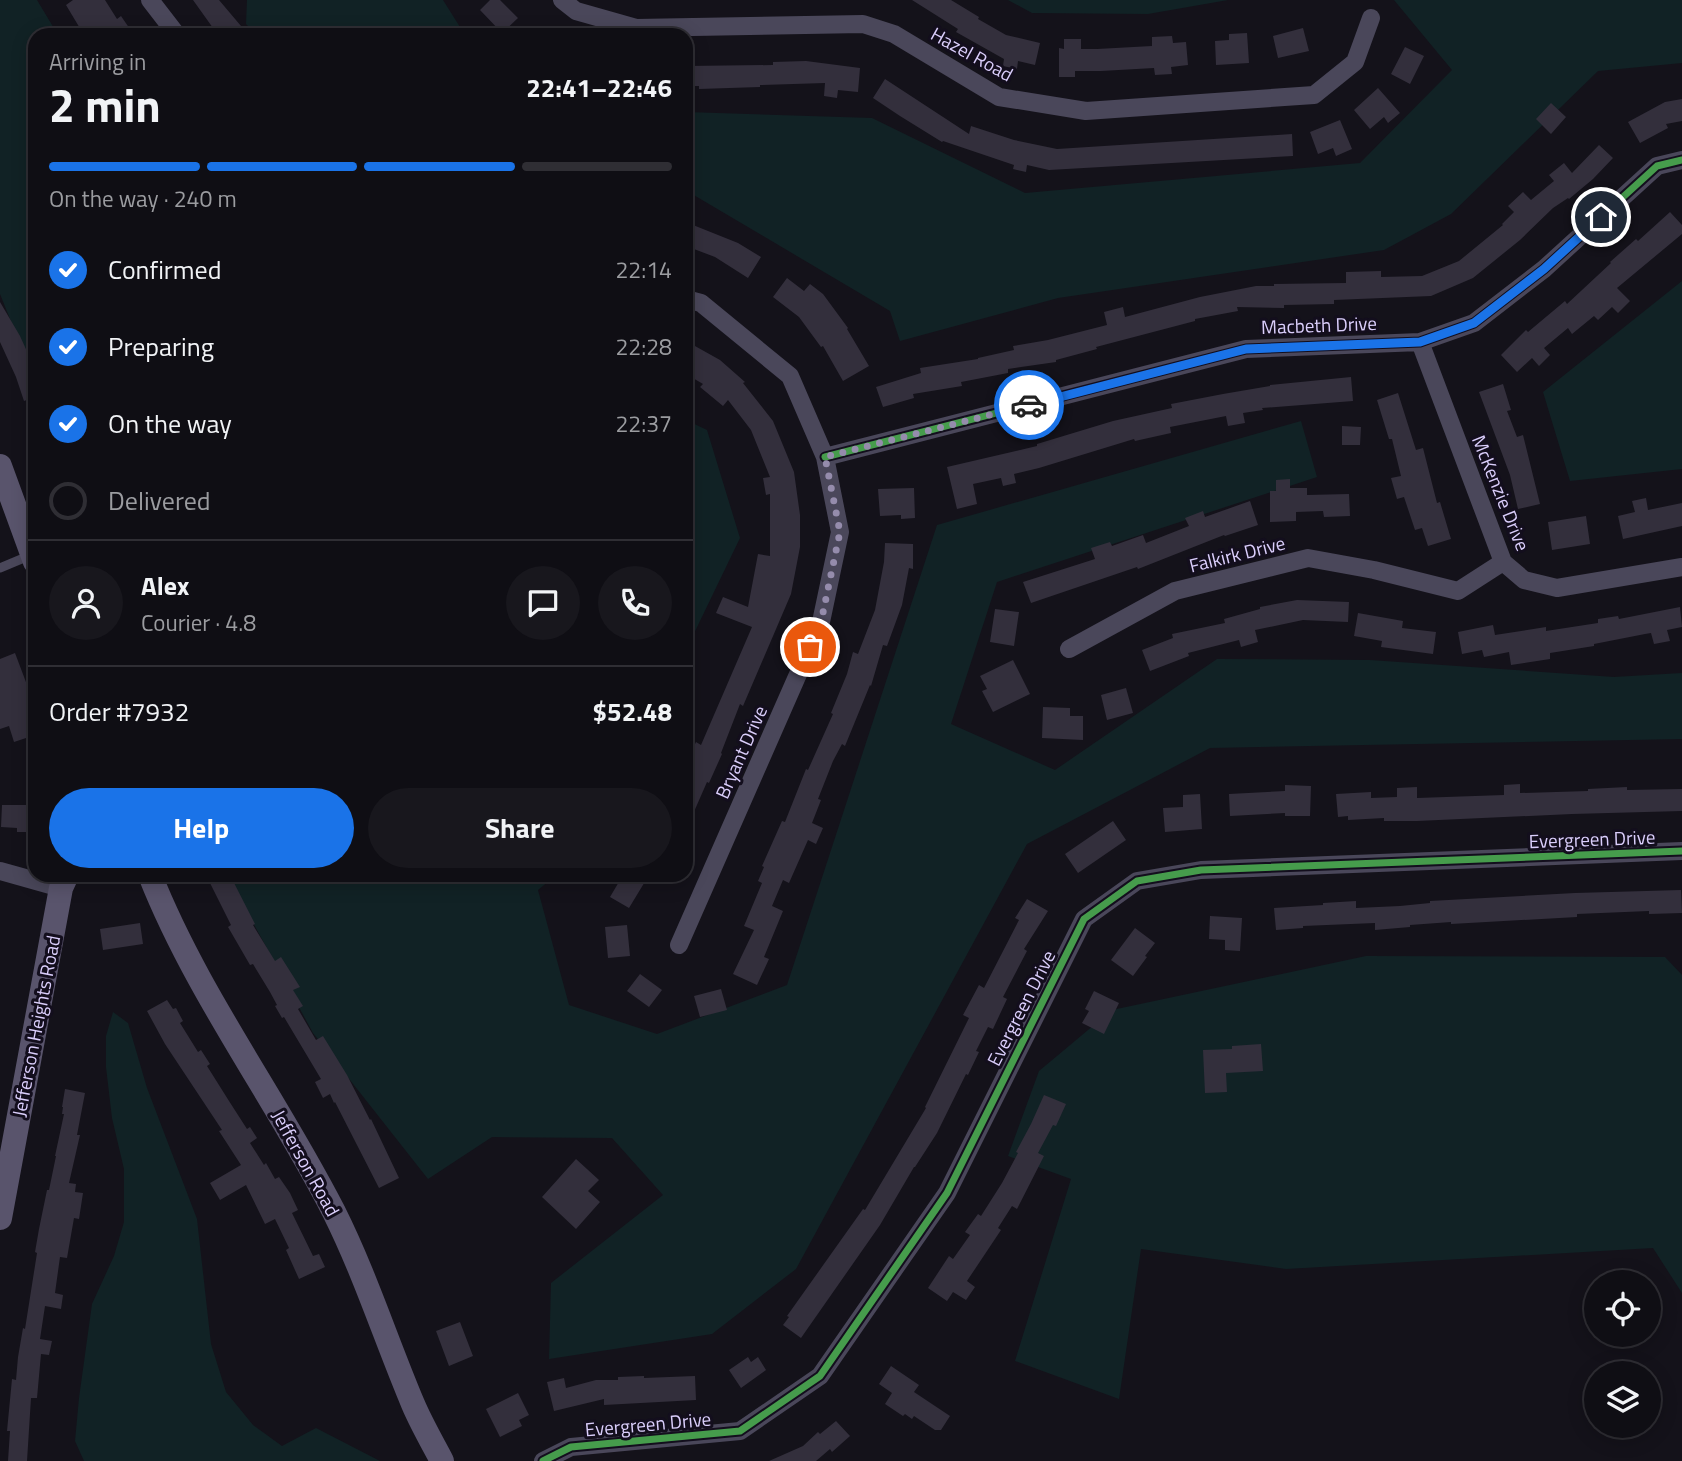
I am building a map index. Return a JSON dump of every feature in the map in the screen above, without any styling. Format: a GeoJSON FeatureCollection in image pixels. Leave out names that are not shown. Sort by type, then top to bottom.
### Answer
{"type":"FeatureCollection","features":[{"type":"Feature","properties":{"kind":"street"},"geometry":{"type":"LineString","coordinates":[[150,0],[172,28]]}},
{"type":"Feature","properties":{"kind":"street","name":"Hazel Road"},"geometry":{"type":"LineString","coordinates":[[562,0],[576,11],[636,28],[863,24],[894,34],[999,97],[1086,111],[1314,95],[1355,62],[1371,18]]}},
{"type":"Feature","properties":{"kind":"street","name":"Macbeth Drive"},"geometry":{"type":"LineString","coordinates":[[825,457],[1246,349],[1420,342],[1474,323],[1544,269],[1657,166],[1682,160]]}},
{"type":"Feature","properties":{"kind":"street","name":"Bryant Drive"},"geometry":{"type":"LineString","coordinates":[[679,945],[821,622],[840,532],[825,457],[790,376],[701,303],[693,301]]}},
{"type":"Feature","properties":{"kind":"street","name":"McKenzie Drive"},"geometry":{"type":"LineString","coordinates":[[1420,342],[1503,562],[1524,580],[1557,588],[1682,567]]}},
{"type":"Feature","properties":{"kind":"street"},"geometry":{"type":"LineString","coordinates":[[0,466],[28,542]]}},
{"type":"Feature","properties":{"kind":"street","name":"Falkirk Drive"},"geometry":{"type":"LineString","coordinates":[[1069,649],[1175,591],[1308,558],[1374,570],[1458,591],[1503,562]]}},
{"type":"Feature","properties":{"kind":"street","name":"Evergreen Drive"},"geometry":{"type":"LineString","coordinates":[[543,1461],[571,1447],[740,1431],[820,1376],[947,1193],[1084,919],[1137,881],[1201,870],[1682,851]]}},
{"type":"Feature","properties":{"kind":"street"},"geometry":{"type":"LineString","coordinates":[[0,871],[28,876]]}},
{"type":"Feature","properties":{"kind":"street","name":"Jefferson Heights Road"},"geometry":{"type":"LineString","coordinates":[[0,1218],[64,882]]}},
{"type":"Feature","properties":{"kind":"street","name":"Jefferson Road"},"geometry":{"type":"LineString","coordinates":[[153,882],[186,955],[334,1210],[358,1260],[414,1407],[442,1461]]}},
{"type":"Feature","properties":{"kind":"lane"},"geometry":{"type":"LineString","coordinates":[[0,568],[28,560]]}},
{"type":"Feature","properties":{"kind":"shaded area"},"geometry":{"type":"Polygon","coordinates":[[[0,0],[37,0],[54,28],[28,28],[28,364],[0,294],[0,0]]]}},
{"type":"Feature","properties":{"kind":"shaded area"},"geometry":{"type":"Polygon","coordinates":[[[247,0],[443,0],[461,28],[250,28],[246,24],[247,0]]]}},
{"type":"Feature","properties":{"kind":"shaded area"},"geometry":{"type":"Polygon","coordinates":[[[1008,0],[1228,0],[1148,14],[1032,13],[1008,0]]]}},
{"type":"Feature","properties":{"kind":"shaded area"},"geometry":{"type":"Polygon","coordinates":[[[1394,0],[1682,0],[1682,63],[1598,71],[1451,214],[1384,250],[1058,298],[900,341],[890,311],[693,195],[693,112],[872,118],[1025,193],[1360,163],[1452,70],[1394,0]]]}},
{"type":"Feature","properties":{"kind":"shaded area"},"geometry":{"type":"Polygon","coordinates":[[[1682,281],[1682,469],[1570,481],[1543,392],[1682,281]]]}},
{"type":"Feature","properties":{"kind":"shaded area"},"geometry":{"type":"Polygon","coordinates":[[[1301,421],[1317,477],[997,582],[951,724],[1055,770],[1217,659],[1370,660],[1614,677],[1682,673],[1682,739],[1210,748],[1027,844],[796,1269],[712,1334],[549,1359],[551,1283],[663,1195],[612,1138],[492,1137],[428,1179],[313,1033],[231,882],[548,882],[538,890],[569,1005],[657,1034],[787,985],[937,525],[1301,421]]]}},
{"type":"Feature","properties":{"kind":"shaded area"},"geometry":{"type":"Polygon","coordinates":[[[693,423],[707,430],[740,538],[693,635],[693,423]]]}},
{"type":"Feature","properties":{"kind":"shaded area"},"geometry":{"type":"Polygon","coordinates":[[[1366,956],[1665,957],[1682,975],[1682,1293],[1653,1248],[1286,1269],[1141,1249],[1119,1399],[1015,1361],[1071,1179],[1008,1156],[1039,1071],[1112,1010],[1366,956]]]}},
{"type":"Feature","properties":{"kind":"shaded area"},"geometry":{"type":"Polygon","coordinates":[[[113,1012],[128,1023],[147,1088],[197,1219],[211,1344],[226,1392],[253,1425],[282,1446],[316,1428],[380,1461],[84,1461],[75,1441],[92,1304],[114,1256],[124,1222],[124,1169],[112,1118],[106,1067],[106,1036],[113,1012]]]}},
{"type":"Feature","properties":{"kind":"building"},"geometry":{"type":"Polygon","coordinates":[[[73,0],[105,0],[117,19],[121,16],[129,28],[80,28],[66,5],[73,0]]]}},
{"type":"Feature","properties":{"kind":"building"},"geometry":{"type":"Polygon","coordinates":[[[193,0],[219,0],[241,26],[213,28],[193,0]]]}},
{"type":"Feature","properties":{"kind":"building"},"geometry":{"type":"Polygon","coordinates":[[[490,0],[500,0],[518,18],[507,28],[497,28],[480,10],[490,0]]]}},
{"type":"Feature","properties":{"kind":"building"},"geometry":{"type":"Polygon","coordinates":[[[912,0],[951,0],[1006,35],[1040,43],[1035,65],[1018,61],[1017,69],[1003,66],[1004,59],[956,32],[958,29],[912,0]]]}},
{"type":"Feature","properties":{"kind":"building"},"geometry":{"type":"Polygon","coordinates":[[[1303,28],[1309,51],[1278,58],[1273,36],[1303,28]]]}},
{"type":"Feature","properties":{"kind":"building"},"geometry":{"type":"Polygon","coordinates":[[[1247,33],[1249,63],[1216,65],[1215,41],[1229,40],[1229,34],[1247,33]]]}},
{"type":"Feature","properties":{"kind":"building"},"geometry":{"type":"Polygon","coordinates":[[[1172,36],[1173,43],[1186,42],[1188,65],[1171,67],[1172,74],[1155,75],[1154,68],[1075,71],[1075,77],[1059,77],[1059,48],[1064,49],[1064,39],[1081,39],[1081,49],[1097,49],[1152,46],[1152,37],[1172,36]]]}},
{"type":"Feature","properties":{"kind":"building"},"geometry":{"type":"Polygon","coordinates":[[[1405,47],[1424,56],[1410,84],[1391,74],[1405,47]]]}},
{"type":"Feature","properties":{"kind":"building"},"geometry":{"type":"Polygon","coordinates":[[[806,61],[860,68],[858,92],[838,90],[837,98],[824,96],[825,83],[699,89],[699,86],[693,86],[693,66],[773,65],[773,62],[806,61]]]}},
{"type":"Feature","properties":{"kind":"building"},"geometry":{"type":"Polygon","coordinates":[[[885,79],[969,134],[971,126],[1014,140],[1057,149],[1292,134],[1293,156],[1049,170],[1027,165],[1026,172],[1013,169],[1014,165],[942,142],[900,116],[873,98],[885,79]]]}},
{"type":"Feature","properties":{"kind":"building"},"geometry":{"type":"Polygon","coordinates":[[[1378,88],[1400,113],[1388,123],[1384,117],[1370,129],[1354,110],[1378,88]]]}},
{"type":"Feature","properties":{"kind":"building"},"geometry":{"type":"Polygon","coordinates":[[[1682,99],[1682,121],[1666,124],[1668,128],[1640,143],[1628,122],[1665,102],[1682,99]]]}},
{"type":"Feature","properties":{"kind":"building"},"geometry":{"type":"Polygon","coordinates":[[[1551,103],[1566,117],[1551,134],[1536,119],[1551,103]]]}},
{"type":"Feature","properties":{"kind":"building"},"geometry":{"type":"Polygon","coordinates":[[[1340,120],[1352,149],[1336,156],[1333,148],[1318,154],[1310,132],[1340,120]]]}},
{"type":"Feature","properties":{"kind":"building"},"geometry":{"type":"Polygon","coordinates":[[[1599,145],[1613,158],[1593,179],[1569,199],[1553,208],[1520,240],[1473,278],[1431,296],[1334,300],[1334,304],[1284,305],[1284,308],[1237,307],[1238,311],[1195,319],[1096,347],[1097,349],[1056,362],[1008,369],[1008,373],[961,382],[962,386],[913,394],[914,398],[883,407],[876,387],[921,373],[920,368],[978,359],[1014,350],[1013,346],[1107,325],[1104,312],[1123,307],[1125,317],[1200,297],[1256,286],[1346,283],[1346,272],[1381,271],[1381,277],[1422,276],[1459,261],[1503,225],[1514,212],[1508,206],[1523,192],[1531,200],[1554,181],[1549,175],[1564,163],[1572,173],[1599,145]]]}},
{"type":"Feature","properties":{"kind":"building"},"geometry":{"type":"Polygon","coordinates":[[[1670,212],[1682,225],[1682,234],[1617,288],[1630,301],[1618,313],[1612,307],[1598,320],[1594,316],[1572,334],[1568,328],[1544,348],[1550,355],[1539,366],[1532,358],[1517,372],[1501,355],[1526,330],[1528,332],[1565,301],[1567,304],[1610,262],[1670,212]]]}},
{"type":"Feature","properties":{"kind":"building"},"geometry":{"type":"Polygon","coordinates":[[[693,225],[738,243],[761,257],[748,278],[715,257],[693,249],[693,225]]]}},
{"type":"Feature","properties":{"kind":"building"},"geometry":{"type":"Polygon","coordinates":[[[787,278],[804,291],[810,284],[823,294],[848,328],[869,366],[843,381],[823,346],[821,347],[799,317],[773,297],[787,278]]]}},
{"type":"Feature","properties":{"kind":"building"},"geometry":{"type":"Polygon","coordinates":[[[0,302],[28,354],[28,400],[24,401],[0,342],[0,302]]]}},
{"type":"Feature","properties":{"kind":"building"},"geometry":{"type":"Polygon","coordinates":[[[693,345],[720,360],[745,382],[743,383],[773,421],[794,472],[800,515],[800,547],[791,594],[693,814],[693,749],[696,742],[701,745],[752,627],[716,613],[723,597],[748,607],[758,554],[770,556],[770,494],[766,495],[763,478],[770,477],[751,430],[728,400],[723,406],[700,387],[703,384],[693,378],[693,345]]]}},
{"type":"Feature","properties":{"kind":"building"},"geometry":{"type":"Polygon","coordinates":[[[1351,377],[1353,401],[1262,408],[1263,410],[1243,413],[1245,423],[1228,426],[1226,416],[1170,427],[1171,433],[1135,441],[1134,439],[1014,474],[1016,483],[1003,486],[1001,478],[973,484],[977,504],[957,509],[947,467],[1037,446],[1113,421],[1172,408],[1171,404],[1270,385],[1351,377]]]}},
{"type":"Feature","properties":{"kind":"building"},"geometry":{"type":"Polygon","coordinates":[[[1503,384],[1511,410],[1507,411],[1517,437],[1523,435],[1540,504],[1518,509],[1510,475],[1479,392],[1503,384]]]}},
{"type":"Feature","properties":{"kind":"building"},"geometry":{"type":"Polygon","coordinates":[[[1398,393],[1416,450],[1423,448],[1437,503],[1440,502],[1451,539],[1428,546],[1422,528],[1415,530],[1404,497],[1397,499],[1391,478],[1401,476],[1392,439],[1389,439],[1377,400],[1398,393]]]}},
{"type":"Feature","properties":{"kind":"building"},"geometry":{"type":"Polygon","coordinates":[[[1342,426],[1361,427],[1360,445],[1342,445],[1342,426]]]}},
{"type":"Feature","properties":{"kind":"building"},"geometry":{"type":"Polygon","coordinates":[[[1290,479],[1290,488],[1307,488],[1307,495],[1349,494],[1350,516],[1324,517],[1323,511],[1296,512],[1296,521],[1270,522],[1270,491],[1276,491],[1276,480],[1290,479]]]}},
{"type":"Feature","properties":{"kind":"building"},"geometry":{"type":"Polygon","coordinates":[[[914,488],[915,518],[901,519],[901,515],[880,516],[878,489],[914,488]]]}},
{"type":"Feature","properties":{"kind":"building"},"geometry":{"type":"Polygon","coordinates":[[[1646,498],[1648,510],[1682,503],[1682,526],[1623,539],[1618,516],[1635,512],[1632,501],[1646,498]]]}},
{"type":"Feature","properties":{"kind":"building"},"geometry":{"type":"Polygon","coordinates":[[[1250,501],[1258,525],[1224,535],[1138,569],[1137,567],[1031,603],[1023,582],[1095,559],[1091,548],[1110,542],[1112,546],[1143,535],[1146,543],[1189,526],[1185,518],[1203,511],[1205,517],[1250,501]]]}},
{"type":"Feature","properties":{"kind":"building"},"geometry":{"type":"Polygon","coordinates":[[[1586,516],[1590,544],[1552,550],[1548,522],[1586,516]]]}},
{"type":"Feature","properties":{"kind":"building"},"geometry":{"type":"Polygon","coordinates":[[[885,543],[913,544],[913,569],[909,568],[902,605],[887,646],[883,645],[871,686],[845,746],[842,744],[833,761],[818,799],[821,800],[812,823],[823,828],[816,844],[808,840],[789,883],[783,880],[772,906],[783,911],[764,957],[769,959],[757,985],[733,974],[754,930],[744,926],[762,883],[758,881],[764,867],[762,866],[782,821],[785,822],[806,769],[808,770],[833,714],[831,713],[853,652],[858,654],[875,610],[885,543]]]}},
{"type":"Feature","properties":{"kind":"building"},"geometry":{"type":"Polygon","coordinates":[[[1297,600],[1349,602],[1348,622],[1303,620],[1255,630],[1258,642],[1241,647],[1239,640],[1188,653],[1189,656],[1150,671],[1142,650],[1173,638],[1172,634],[1225,623],[1224,619],[1260,607],[1297,600]]]}},
{"type":"Feature","properties":{"kind":"building"},"geometry":{"type":"Polygon","coordinates":[[[1680,607],[1682,627],[1667,630],[1670,641],[1654,644],[1651,633],[1550,653],[1550,659],[1511,665],[1509,652],[1484,657],[1482,650],[1462,654],[1458,632],[1493,625],[1495,635],[1546,627],[1546,631],[1598,623],[1598,619],[1618,616],[1619,619],[1680,607]]]}},
{"type":"Feature","properties":{"kind":"building"},"geometry":{"type":"Polygon","coordinates":[[[995,609],[1019,612],[1014,646],[990,642],[995,609]]]}},
{"type":"Feature","properties":{"kind":"building"},"geometry":{"type":"Polygon","coordinates":[[[1358,613],[1403,621],[1402,628],[1436,632],[1433,654],[1381,647],[1382,641],[1354,636],[1358,613]]]}},
{"type":"Feature","properties":{"kind":"building"},"geometry":{"type":"Polygon","coordinates":[[[15,653],[28,687],[28,737],[14,742],[9,726],[0,729],[0,659],[15,653]]]}},
{"type":"Feature","properties":{"kind":"building"},"geometry":{"type":"Polygon","coordinates":[[[1013,660],[1030,694],[993,712],[982,691],[987,689],[980,676],[1013,660]]]}},
{"type":"Feature","properties":{"kind":"building"},"geometry":{"type":"Polygon","coordinates":[[[1126,688],[1133,713],[1107,720],[1101,695],[1126,688]]]}},
{"type":"Feature","properties":{"kind":"building"},"geometry":{"type":"Polygon","coordinates":[[[1043,707],[1070,708],[1070,716],[1083,716],[1083,740],[1042,738],[1043,707]]]}},
{"type":"Feature","properties":{"kind":"building"},"geometry":{"type":"Polygon","coordinates":[[[1520,784],[1520,793],[1627,787],[1627,790],[1682,789],[1682,811],[1417,821],[1384,821],[1384,818],[1348,820],[1348,816],[1338,817],[1336,794],[1371,792],[1371,798],[1397,797],[1397,788],[1417,787],[1417,798],[1504,795],[1504,785],[1520,784]]]}},
{"type":"Feature","properties":{"kind":"building"},"geometry":{"type":"Polygon","coordinates":[[[1285,785],[1311,786],[1310,816],[1285,816],[1285,813],[1230,816],[1229,794],[1285,791],[1285,785]]]}},
{"type":"Feature","properties":{"kind":"building"},"geometry":{"type":"Polygon","coordinates":[[[1200,794],[1202,829],[1165,832],[1163,808],[1183,807],[1183,795],[1200,794]]]}},
{"type":"Feature","properties":{"kind":"building"},"geometry":{"type":"Polygon","coordinates":[[[2,805],[28,805],[28,832],[1,827],[2,805]]]}},
{"type":"Feature","properties":{"kind":"building"},"geometry":{"type":"Polygon","coordinates":[[[1113,821],[1126,840],[1078,873],[1065,854],[1113,821]]]}},
{"type":"Feature","properties":{"kind":"building"},"geometry":{"type":"Polygon","coordinates":[[[210,882],[234,882],[255,924],[253,925],[275,961],[281,957],[300,987],[293,990],[303,1006],[298,1009],[316,1040],[323,1036],[347,1075],[399,1178],[379,1188],[335,1102],[330,1094],[323,1098],[315,1082],[321,1079],[284,1017],[282,1018],[253,964],[250,965],[228,927],[231,925],[210,882]]]}},
{"type":"Feature","properties":{"kind":"building"},"geometry":{"type":"Polygon","coordinates":[[[619,882],[645,882],[629,908],[610,897],[619,882]]]}},
{"type":"Feature","properties":{"kind":"building"},"geometry":{"type":"Polygon","coordinates":[[[1681,890],[1682,913],[1649,914],[1649,911],[1577,914],[1577,917],[1451,922],[1375,930],[1375,923],[1276,930],[1274,908],[1356,901],[1356,908],[1400,906],[1430,901],[1681,890]]]}},
{"type":"Feature","properties":{"kind":"building"},"geometry":{"type":"Polygon","coordinates":[[[1027,899],[1048,911],[1024,949],[1027,951],[1003,997],[1007,999],[993,1029],[988,1027],[968,1075],[966,1074],[937,1133],[880,1225],[801,1338],[783,1325],[789,1317],[787,1316],[863,1209],[865,1210],[926,1108],[969,1018],[963,1015],[979,985],[984,988],[1019,920],[1015,918],[1027,899]]]}},
{"type":"Feature","properties":{"kind":"building"},"geometry":{"type":"Polygon","coordinates":[[[1210,916],[1242,918],[1240,951],[1225,950],[1225,940],[1209,939],[1210,916]]]}},
{"type":"Feature","properties":{"kind":"building"},"geometry":{"type":"Polygon","coordinates":[[[140,923],[143,944],[103,950],[100,929],[140,923]]]}},
{"type":"Feature","properties":{"kind":"building"},"geometry":{"type":"Polygon","coordinates":[[[627,925],[630,956],[608,958],[605,927],[627,925]]]}},
{"type":"Feature","properties":{"kind":"building"},"geometry":{"type":"Polygon","coordinates":[[[1135,928],[1155,943],[1133,976],[1111,960],[1135,928]]]}},
{"type":"Feature","properties":{"kind":"building"},"geometry":{"type":"Polygon","coordinates":[[[640,974],[662,990],[649,1007],[627,991],[640,974]]]}},
{"type":"Feature","properties":{"kind":"building"},"geometry":{"type":"Polygon","coordinates":[[[721,989],[727,1010],[700,1017],[694,996],[721,989]]]}},
{"type":"Feature","properties":{"kind":"building"},"geometry":{"type":"Polygon","coordinates":[[[1094,991],[1119,1003],[1104,1034],[1082,1023],[1089,1011],[1085,1009],[1094,991]]]}},
{"type":"Feature","properties":{"kind":"building"},"geometry":{"type":"Polygon","coordinates":[[[167,1000],[173,1009],[176,1008],[183,1021],[180,1023],[198,1052],[201,1050],[210,1064],[207,1066],[247,1129],[250,1127],[257,1138],[250,1143],[264,1165],[266,1163],[275,1179],[279,1177],[290,1193],[298,1210],[292,1213],[313,1256],[319,1254],[325,1267],[299,1279],[286,1250],[289,1248],[275,1219],[265,1224],[246,1185],[220,1200],[210,1183],[241,1165],[147,1011],[167,1000]]]}},
{"type":"Feature","properties":{"kind":"building"},"geometry":{"type":"Polygon","coordinates":[[[1261,1044],[1263,1071],[1226,1073],[1227,1092],[1205,1093],[1203,1050],[1261,1044]]]}},
{"type":"Feature","properties":{"kind":"building"},"geometry":{"type":"Polygon","coordinates":[[[65,1089],[85,1093],[77,1135],[80,1135],[69,1183],[76,1184],[75,1192],[83,1193],[79,1219],[74,1218],[67,1258],[60,1257],[55,1293],[63,1295],[61,1309],[45,1306],[40,1339],[52,1341],[49,1355],[41,1354],[37,1398],[31,1398],[27,1461],[8,1461],[10,1431],[7,1431],[12,1379],[16,1380],[39,1229],[64,1114],[62,1107],[65,1089]]]}},
{"type":"Feature","properties":{"kind":"building"},"geometry":{"type":"Polygon","coordinates":[[[1044,1095],[1066,1104],[1056,1126],[1053,1125],[1038,1153],[1044,1156],[1017,1209],[1012,1206],[998,1228],[1001,1230],[967,1281],[975,1287],[966,1300],[953,1292],[947,1301],[928,1288],[949,1256],[953,1259],[970,1235],[965,1232],[978,1214],[981,1216],[1002,1183],[1044,1095]]]}},
{"type":"Feature","properties":{"kind":"building"},"geometry":{"type":"Polygon","coordinates":[[[576,1159],[599,1180],[588,1191],[600,1202],[576,1229],[542,1197],[576,1159]]]}},
{"type":"Feature","properties":{"kind":"building"},"geometry":{"type":"Polygon","coordinates":[[[460,1322],[473,1356],[449,1366],[436,1331],[460,1322]]]}},
{"type":"Feature","properties":{"kind":"building"},"geometry":{"type":"Polygon","coordinates":[[[748,1357],[751,1362],[758,1357],[766,1370],[741,1388],[729,1370],[748,1357]]]}},
{"type":"Feature","properties":{"kind":"building"},"geometry":{"type":"Polygon","coordinates":[[[891,1366],[919,1385],[914,1392],[950,1416],[941,1430],[935,1430],[914,1416],[912,1419],[905,1414],[903,1416],[885,1404],[892,1393],[879,1384],[891,1366]]]}},
{"type":"Feature","properties":{"kind":"building"},"geometry":{"type":"Polygon","coordinates":[[[695,1376],[696,1400],[604,1405],[604,1399],[554,1411],[547,1382],[564,1378],[566,1388],[596,1380],[695,1376]]]}},
{"type":"Feature","properties":{"kind":"building"},"geometry":{"type":"Polygon","coordinates":[[[518,1393],[529,1415],[519,1420],[522,1426],[500,1437],[486,1409],[518,1393]]]}},
{"type":"Feature","properties":{"kind":"building"},"geometry":{"type":"Polygon","coordinates":[[[836,1421],[850,1436],[832,1452],[830,1449],[816,1461],[769,1461],[803,1446],[818,1432],[820,1434],[836,1421]]]}},
{"type":"Feature","properties":{"kind":"cycle path"},"geometry":{"type":"LineString","coordinates":[[825,457],[1246,349],[1420,342],[1474,323],[1544,269],[1657,166],[1682,160]]}},
{"type":"Feature","properties":{"kind":"cycle path"},"geometry":{"type":"LineString","coordinates":[[543,1461],[571,1447],[740,1431],[820,1376],[947,1193],[1084,919],[1137,881],[1201,870],[1682,851]]}},
{"type":"Feature","properties":{"kind":"way so far"},"geometry":{"type":"LineString","coordinates":[[810,647],[821,622],[840,532],[825,457],[1029,405]]}},
{"type":"Feature","properties":{"kind":"route"},"geometry":{"type":"LineString","coordinates":[[1029,405],[1246,349],[1420,342],[1474,323],[1544,269],[1601,217]]}}]}
